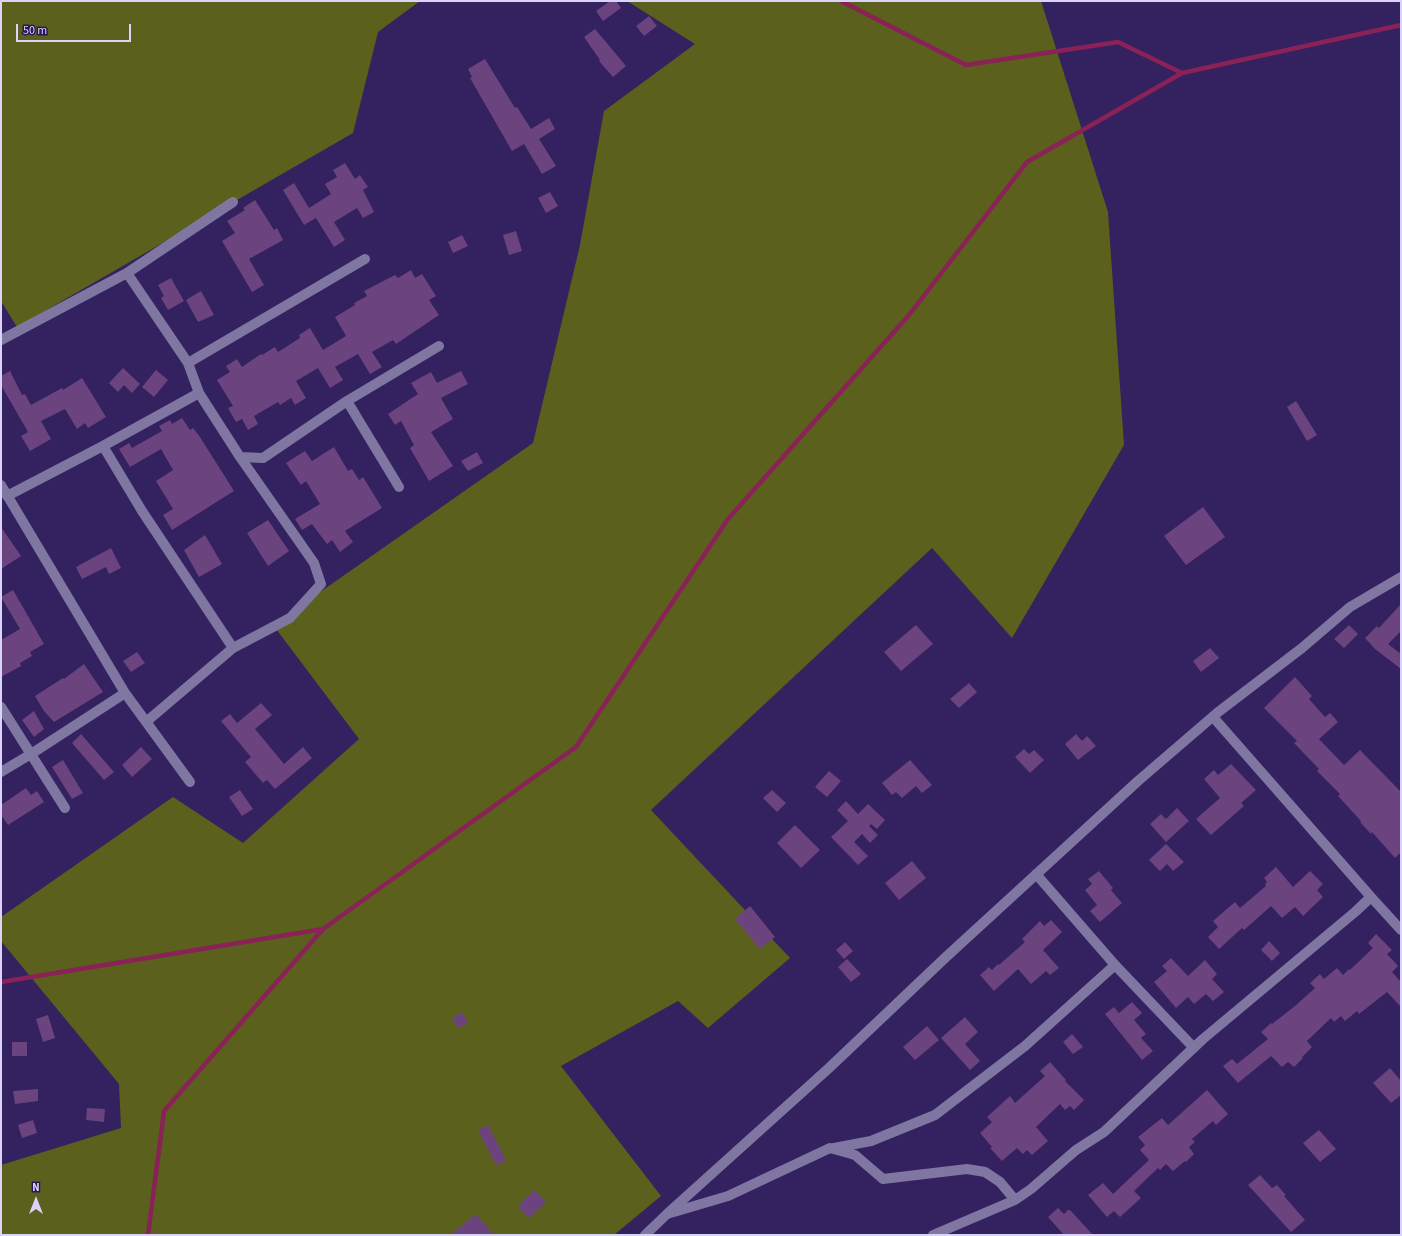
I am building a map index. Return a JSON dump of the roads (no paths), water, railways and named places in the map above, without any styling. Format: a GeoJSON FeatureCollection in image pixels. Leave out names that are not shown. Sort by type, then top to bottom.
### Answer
{"type":"FeatureCollection","features":[{"type":"Feature","properties":{"kind":"street"},"geometry":{"type":"LineString","coordinates":[[1,340],[127,273],[233,202]]}},
{"type":"Feature","properties":{"kind":"street"},"geometry":{"type":"LineString","coordinates":[[188,363],[365,259]]}},
{"type":"Feature","properties":{"kind":"street"},"geometry":{"type":"LineString","coordinates":[[127,273],[188,363],[199,393],[240,457],[314,563],[321,584],[290,618],[234,648],[146,722]]}},
{"type":"Feature","properties":{"kind":"street"},"geometry":{"type":"LineString","coordinates":[[240,457],[263,458],[347,401],[439,346]]}},
{"type":"Feature","properties":{"kind":"street"},"geometry":{"type":"LineString","coordinates":[[7,496],[103,446],[199,393]]}},
{"type":"Feature","properties":{"kind":"street"},"geometry":{"type":"LineString","coordinates":[[347,401],[399,487]]}},
{"type":"Feature","properties":{"kind":"street"},"geometry":{"type":"LineString","coordinates":[[103,446],[142,511],[234,648]]}},
{"type":"Feature","properties":{"kind":"street"},"geometry":{"type":"LineString","coordinates":[[1,486],[125,693],[190,782]]}},
{"type":"Feature","properties":{"kind":"street"},"geometry":{"type":"LineString","coordinates":[[644,1235],[829,1068],[946,957],[1138,781],[1213,717],[1302,648],[1350,607],[1401,577]]}},
{"type":"Feature","properties":{"kind":"street"},"geometry":{"type":"LineString","coordinates":[[1,772],[125,693]]}},
{"type":"Feature","properties":{"kind":"street"},"geometry":{"type":"LineString","coordinates":[[1,707],[65,808]]}},
{"type":"Feature","properties":{"kind":"street"},"geometry":{"type":"LineString","coordinates":[[1213,717],[1401,930]]}},
{"type":"Feature","properties":{"kind":"street"},"geometry":{"type":"LineString","coordinates":[[1036,874],[1115,965],[1194,1048]]}},
{"type":"Feature","properties":{"kind":"street"},"geometry":{"type":"LineString","coordinates":[[933,1235],[1015,1200],[1031,1189],[1076,1150],[1104,1132],[1194,1048],[1356,912],[1371,897]]}},
{"type":"Feature","properties":{"kind":"street"},"geometry":{"type":"LineString","coordinates":[[668,1214],[728,1196],[830,1148],[871,1141],[935,1115],[1026,1046],[1115,965]]}},
{"type":"Feature","properties":{"kind":"street"},"geometry":{"type":"LineString","coordinates":[[830,1148],[855,1155],[883,1179],[967,1169],[985,1172],[1000,1182],[1015,1200]]}},
{"type":"Feature","properties":{"kind":"waterway"},"geometry":{"type":"LineString","coordinates":[[841,1],[966,65],[1118,42],[1182,73]]}},
{"type":"Feature","properties":{"kind":"waterway"},"geometry":{"type":"LineString","coordinates":[[148,1235],[164,1111],[323,929],[576,747],[728,519],[909,315],[1027,162],[1182,73],[1401,25]]}},
{"type":"Feature","properties":{"kind":"waterway"},"geometry":{"type":"LineString","coordinates":[[1,982],[323,929]]}}]}
